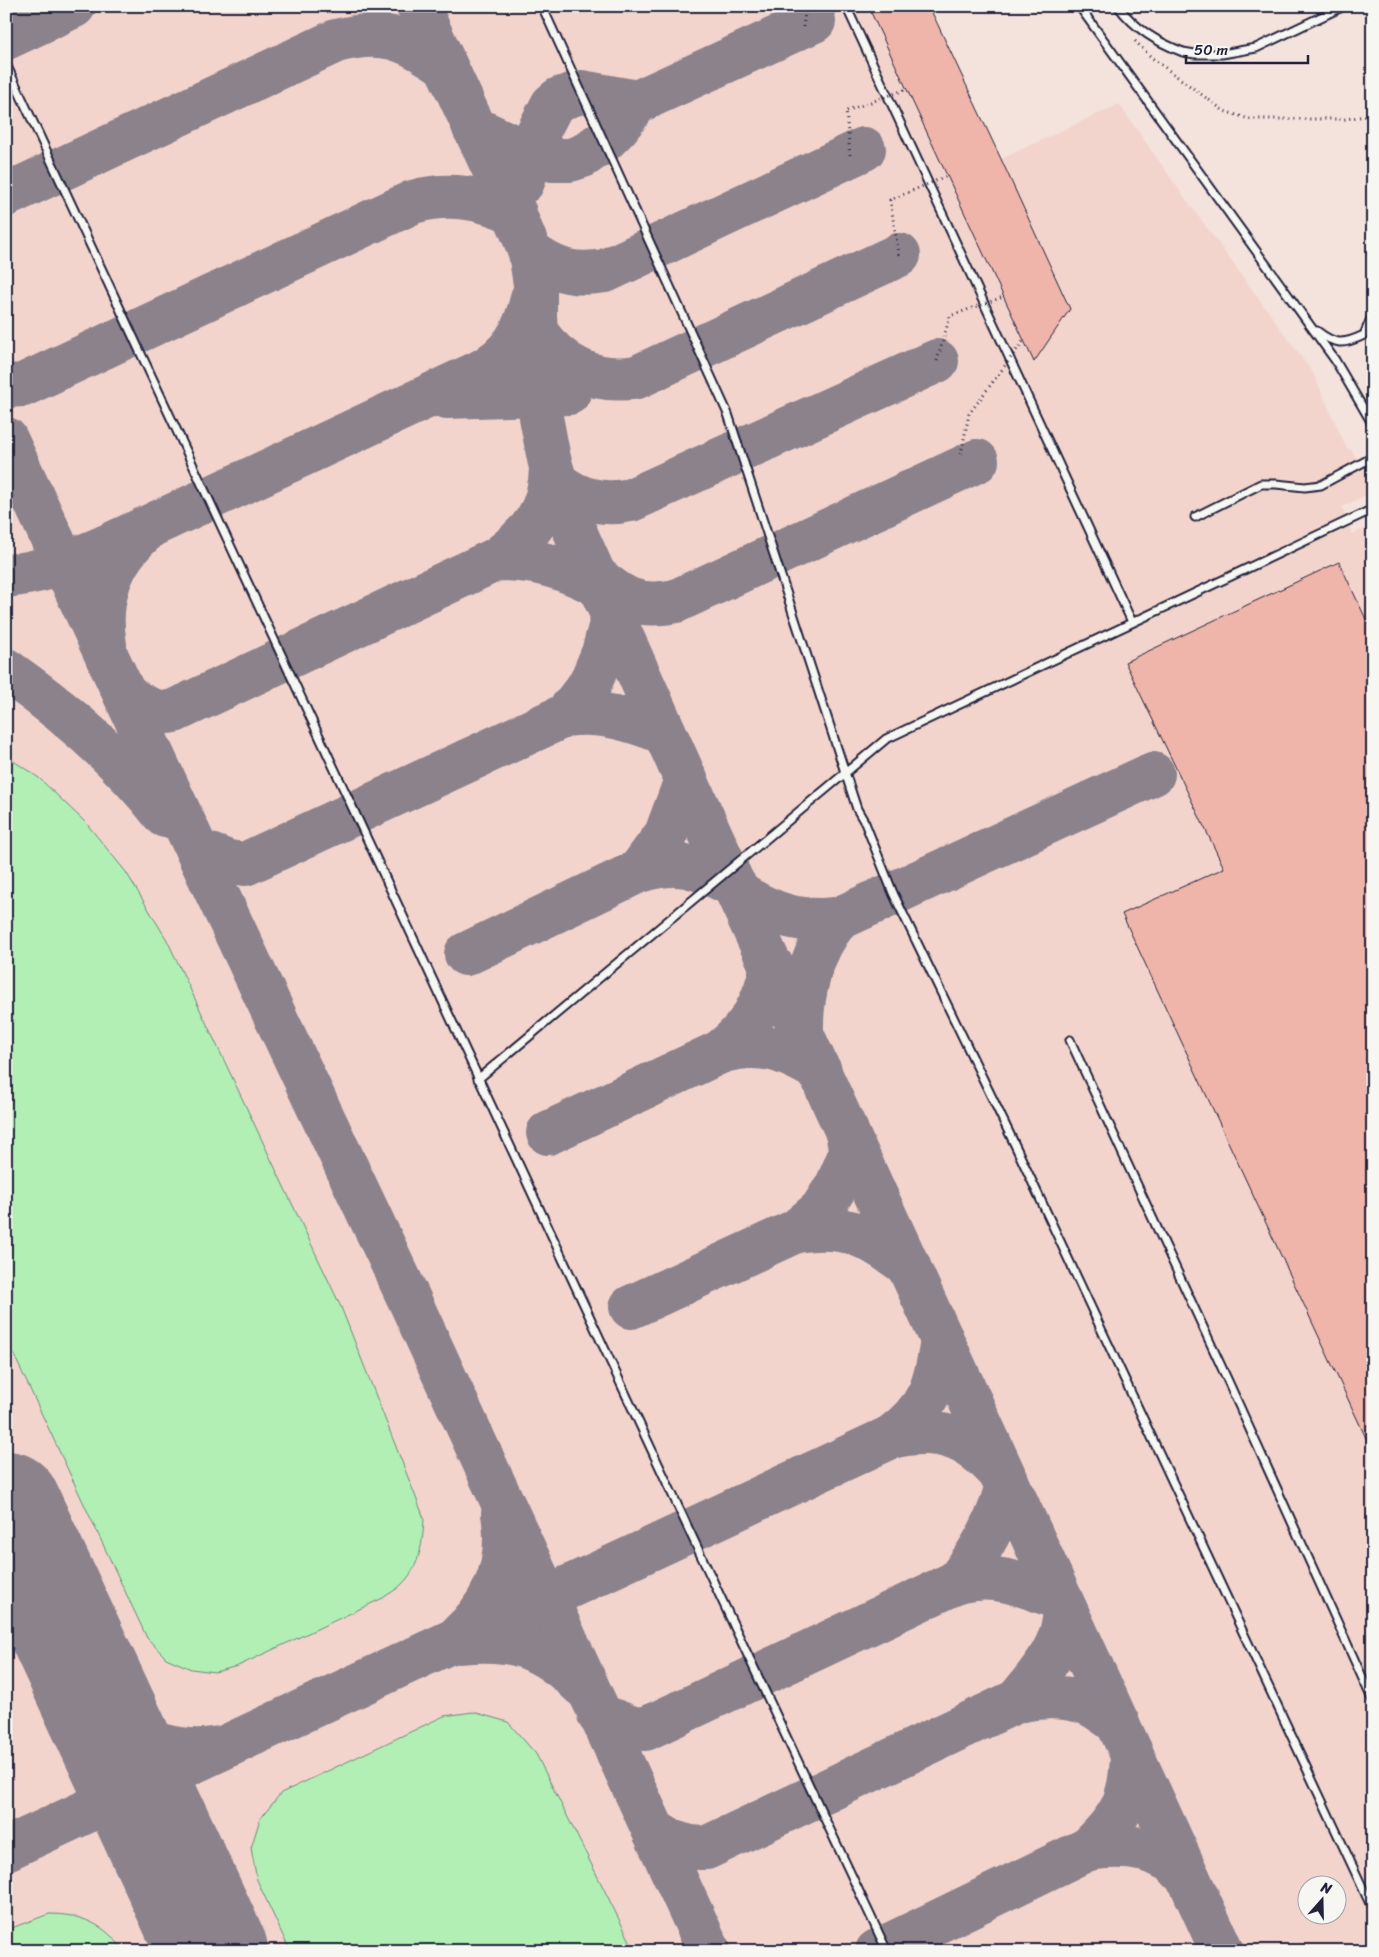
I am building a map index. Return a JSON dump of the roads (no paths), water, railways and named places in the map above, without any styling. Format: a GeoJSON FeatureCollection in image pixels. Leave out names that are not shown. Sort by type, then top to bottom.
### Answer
{"type":"FeatureCollection","features":[{"type":"Feature","properties":{"kind":"lane"},"geometry":{"type":"LineString","coordinates":[[542,6],[728,414],[857,809],[865,823],[894,893],[1028,1172],[1373,1910]]}},
{"type":"Feature","properties":{"kind":"lane"},"geometry":{"type":"LineString","coordinates":[[846,6],[1132,622]]}},
{"type":"Feature","properties":{"kind":"lane"},"geometry":{"type":"LineString","coordinates":[[1079,6],[1335,360],[1373,425]]}},
{"type":"Feature","properties":{"kind":"lane"},"geometry":{"type":"LineString","coordinates":[[1118,6],[1128,19],[1166,46],[1195,54],[1222,54],[1256,48],[1343,7],[1350,6]]}},
{"type":"Feature","properties":{"kind":"lane"},"geometry":{"type":"LineString","coordinates":[[6,64],[478,1079],[887,1951]]}},
{"type":"Feature","properties":{"kind":"lane"},"geometry":{"type":"LineString","coordinates":[[1310,326],[1330,341],[1349,342],[1364,335],[1373,314]]}},
{"type":"Feature","properties":{"kind":"lane"},"geometry":{"type":"LineString","coordinates":[[1373,372],[1373,377]]}},
{"type":"Feature","properties":{"kind":"lane"},"geometry":{"type":"LineString","coordinates":[[1195,517],[1261,484],[1304,487],[1321,485],[1373,457]]}},
{"type":"Feature","properties":{"kind":"lane"},"geometry":{"type":"LineString","coordinates":[[478,1079],[890,736],[1373,510]]}},
{"type":"Feature","properties":{"kind":"lane"},"geometry":{"type":"LineString","coordinates":[[1070,1040],[1373,1701]]}}]}
